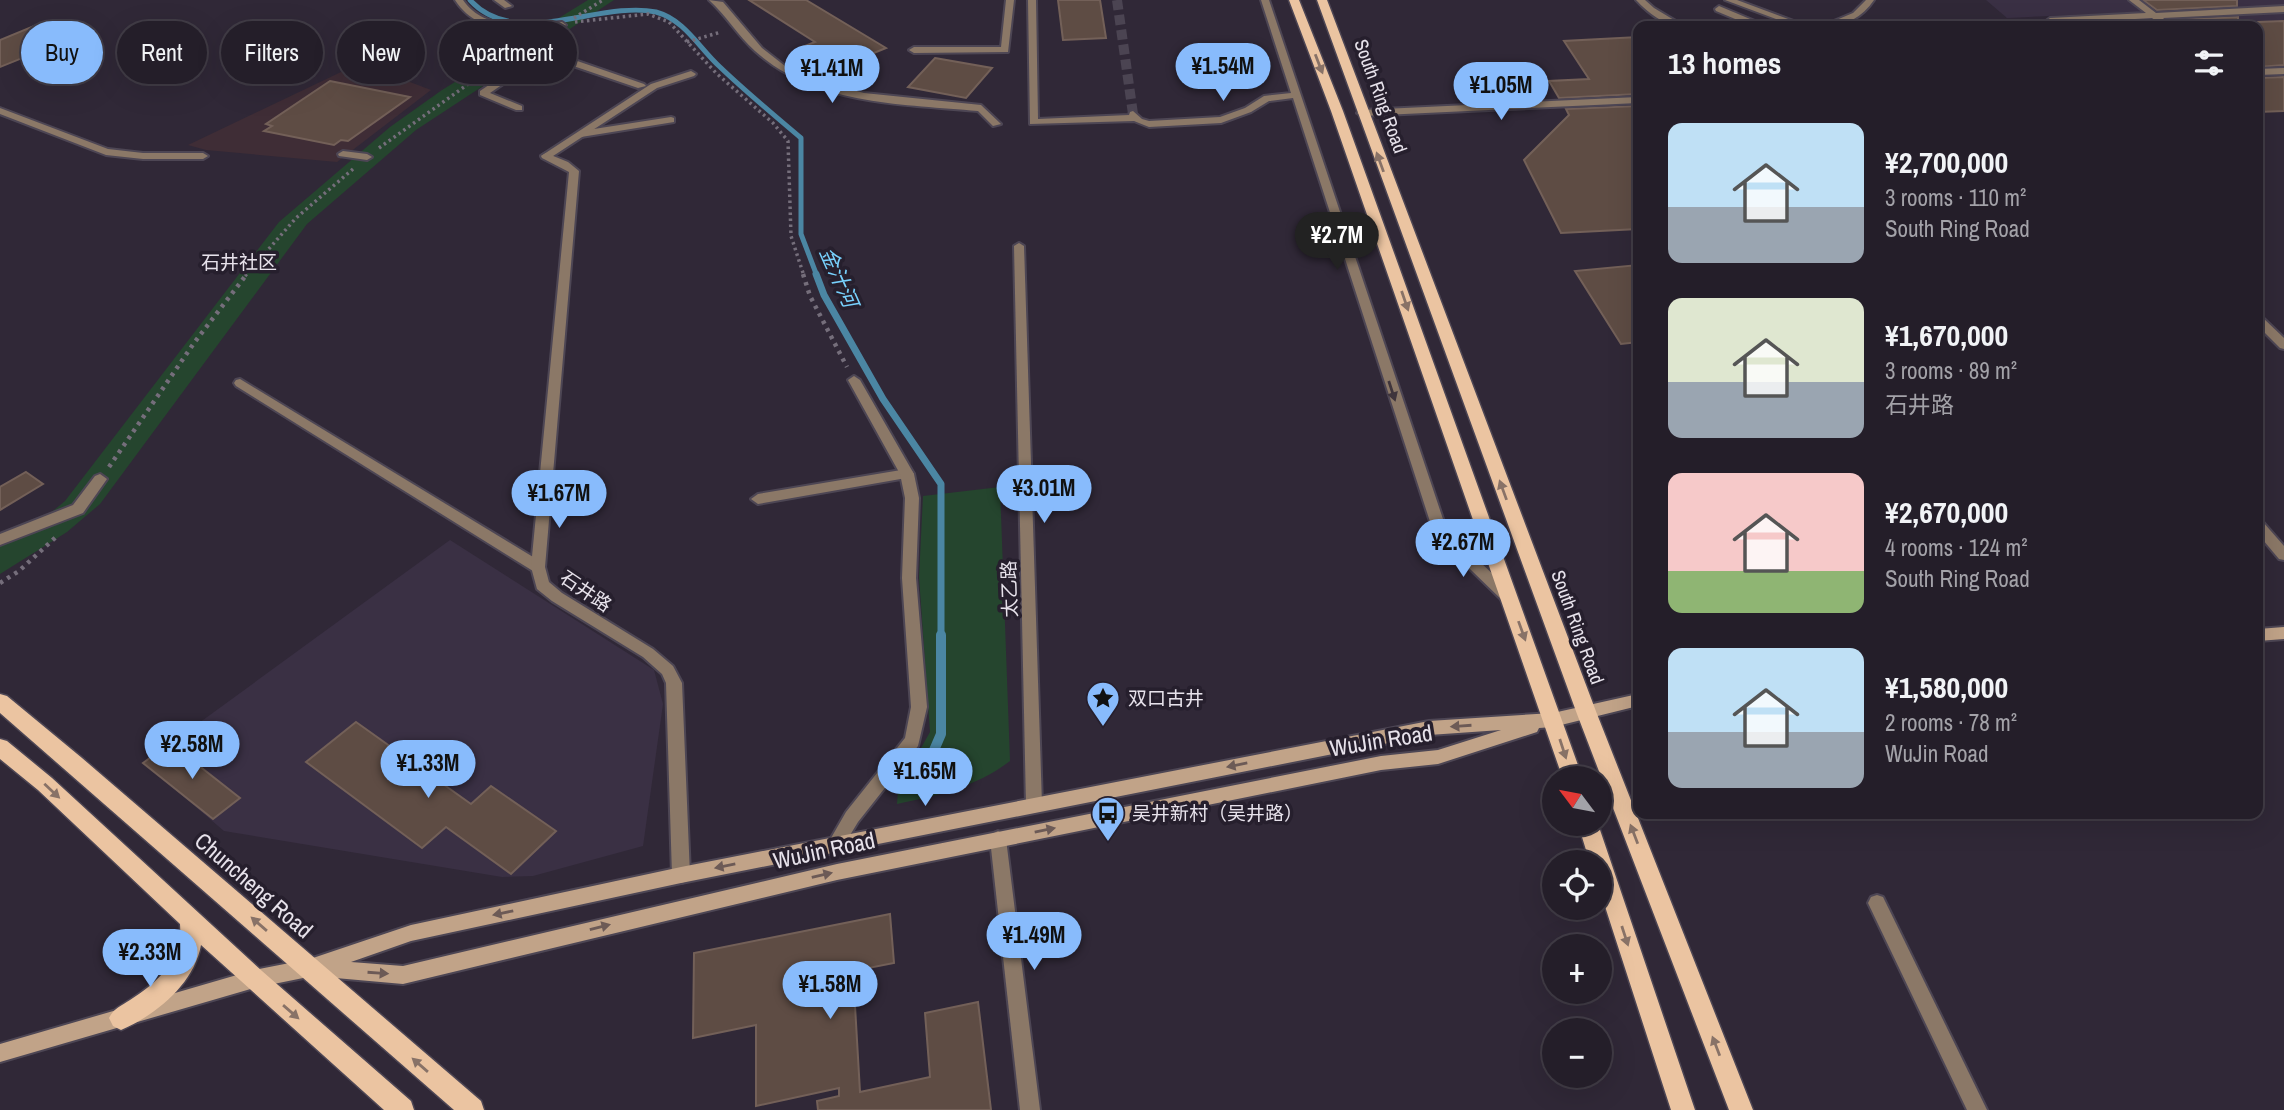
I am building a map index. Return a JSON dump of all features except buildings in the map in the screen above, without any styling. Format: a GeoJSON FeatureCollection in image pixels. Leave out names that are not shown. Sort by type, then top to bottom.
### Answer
{"type":"FeatureCollection","features":[{"type":"Feature","properties":{"kind":"main road"},"geometry":{"type":"LineString","coordinates":[[1294,0],[1338,111],[1569,766]]}},
{"type":"Feature","properties":{"kind":"main road","name":"South Ring Road"},"geometry":{"type":"LineString","coordinates":[[1322,0],[1587,714],[1741,1110]]}},
{"type":"Feature","properties":{"kind":"main road","name":"Chuncheng Road"},"geometry":{"type":"LineString","coordinates":[[0,702],[472,1110]]}},
{"type":"Feature","properties":{"kind":"main road"},"geometry":{"type":"LineString","coordinates":[[0,747],[45,784],[254,979],[402,1110]]}},
{"type":"Feature","properties":{"kind":"main road"},"geometry":{"type":"LineString","coordinates":[[1592,836],[1683,1110]]}},
{"type":"Feature","properties":{"kind":"main road"},"geometry":{"type":"LineString","coordinates":[[121,1018],[155,997],[180,970],[192,942],[190,919]]}},
{"type":"Feature","properties":{"kind":"street"},"geometry":{"type":"LineString","coordinates":[[459,0],[470,15],[483,21]]}},
{"type":"Feature","properties":{"kind":"street"},"geometry":{"type":"LineString","coordinates":[[498,0],[508,6]]}},
{"type":"Feature","properties":{"kind":"street"},"geometry":{"type":"LineString","coordinates":[[713,0],[720,4],[760,51],[787,70],[820,86],[897,99],[981,108],[996,124]]}},
{"type":"Feature","properties":{"kind":"street"},"geometry":{"type":"LineString","coordinates":[[914,50],[1005,50],[1010,0]]}},
{"type":"Feature","properties":{"kind":"street"},"geometry":{"type":"LineString","coordinates":[[1032,0],[1033,122],[1134,116],[1149,124],[1221,120],[1248,110],[1267,97],[1296,95]]}},
{"type":"Feature","properties":{"kind":"street"},"geometry":{"type":"LineString","coordinates":[[1265,0],[1441,534],[1510,599]]}},
{"type":"Feature","properties":{"kind":"street"},"geometry":{"type":"LineString","coordinates":[[1640,0],[1672,21]]}},
{"type":"Feature","properties":{"kind":"street"},"geometry":{"type":"LineString","coordinates":[[1728,0],[1788,21]]}},
{"type":"Feature","properties":{"kind":"street"},"geometry":{"type":"LineString","coordinates":[[1845,21],[1865,8],[1870,0]]}},
{"type":"Feature","properties":{"kind":"street"},"geometry":{"type":"LineString","coordinates":[[2133,0],[2161,21]]}},
{"type":"Feature","properties":{"kind":"street"},"geometry":{"type":"LineString","coordinates":[[1719,9],[1747,21]]}},
{"type":"Feature","properties":{"kind":"street"},"geometry":{"type":"LineString","coordinates":[[2050,21],[2284,9]]}},
{"type":"Feature","properties":{"kind":"street"},"geometry":{"type":"LineString","coordinates":[[577,64],[641,86]]}},
{"type":"Feature","properties":{"kind":"street"},"geometry":{"type":"LineString","coordinates":[[2263,72],[2284,71]]}},
{"type":"Feature","properties":{"kind":"street"},"geometry":{"type":"LineString","coordinates":[[581,134],[654,86],[691,74]]}},
{"type":"Feature","properties":{"kind":"street"},"geometry":{"type":"LineString","coordinates":[[496,84],[483,93],[519,108]]}},
{"type":"Feature","properties":{"kind":"street"},"geometry":{"type":"LineString","coordinates":[[1362,113],[1633,100]]}},
{"type":"Feature","properties":{"kind":"street"},"geometry":{"type":"LineString","coordinates":[[0,111],[106,152],[143,156],[203,156]]}},
{"type":"Feature","properties":{"kind":"street"},"geometry":{"type":"LineString","coordinates":[[581,134],[671,120]]}},
{"type":"Feature","properties":{"kind":"street","name":"石井路"},"geometry":{"type":"LineString","coordinates":[[581,134],[546,156],[564,163],[574,171],[538,567],[542,584],[557,597],[648,653],[668,670],[674,683],[681,875]]}},
{"type":"Feature","properties":{"kind":"street"},"geometry":{"type":"LineString","coordinates":[[343,154],[367,158]]}},
{"type":"Feature","properties":{"kind":"street","name":"太乙路"},"geometry":{"type":"LineString","coordinates":[[1019,246],[1034,805]]}},
{"type":"Feature","properties":{"kind":"street"},"geometry":{"type":"LineString","coordinates":[[2263,325],[2284,345]]}},
{"type":"Feature","properties":{"kind":"street"},"geometry":{"type":"LineString","coordinates":[[835,845],[852,817],[912,741],[919,707],[909,578],[912,498],[907,474],[854,380]]}},
{"type":"Feature","properties":{"kind":"street"},"geometry":{"type":"LineString","coordinates":[[240,383],[538,567]]}},
{"type":"Feature","properties":{"kind":"street"},"geometry":{"type":"LineString","coordinates":[[758,499],[907,474]]}},
{"type":"Feature","properties":{"kind":"street"},"geometry":{"type":"LineString","coordinates":[[0,540],[78,509],[100,479]]}},
{"type":"Feature","properties":{"kind":"street"},"geometry":{"type":"LineString","coordinates":[[2263,532],[2284,555]]}},
{"type":"Feature","properties":{"kind":"street"},"geometry":{"type":"LineString","coordinates":[[2263,635],[2284,633]]}},
{"type":"Feature","properties":{"kind":"street","name":"WuJin Road"},"geometry":{"type":"LineString","coordinates":[[0,1053],[254,979],[310,968],[411,933],[681,875],[1429,728],[1553,720],[1633,701]]}},
{"type":"Feature","properties":{"kind":"street","name":"WuJin Road"},"geometry":{"type":"LineString","coordinates":[[310,968],[403,975],[836,872],[1381,763],[1438,757],[1553,720]]}},
{"type":"Feature","properties":{"kind":"street"},"geometry":{"type":"LineString","coordinates":[[998,839],[1030,1110]]}},
{"type":"Feature","properties":{"kind":"street"},"geometry":{"type":"LineString","coordinates":[[1877,903],[1977,1110]]}},
{"type":"Feature","properties":{"kind":"path"},"geometry":{"type":"LineString","coordinates":[[577,16],[603,0]]}},
{"type":"Feature","properties":{"kind":"path"},"geometry":{"type":"LineString","coordinates":[[577,22],[648,15],[669,22],[716,73],[773,122],[788,141],[791,236],[810,296],[854,380]]}},
{"type":"Feature","properties":{"kind":"path"},"geometry":{"type":"LineString","coordinates":[[687,41],[726,30]]}},
{"type":"Feature","properties":{"kind":"path"},"geometry":{"type":"LineString","coordinates":[[100,479],[192,349],[258,261],[290,224],[367,158],[470,84]]}},
{"type":"Feature","properties":{"kind":"path"},"geometry":{"type":"LineString","coordinates":[[0,583],[48,546],[78,509]]}},
{"type":"Feature","properties":{"kind":"shaded area"},"geometry":{"type":"Polygon","coordinates":[[[1986,0],[2284,0],[2284,58],[2263,60],[2263,21],[2148,21],[2136,12],[2007,18],[1986,0]]]}},
{"type":"Feature","properties":{"kind":"shaded area"},"geometry":{"type":"Polygon","coordinates":[[[337,74],[337,84],[415,84],[431,90],[337,162],[206,150],[188,145],[316,84],[323,84],[323,81],[337,74]]]}},
{"type":"Feature","properties":{"kind":"shaded area"},"geometry":{"type":"Polygon","coordinates":[[[450,540],[654,670],[663,704],[643,846],[533,876],[502,877],[224,831],[144,763],[450,540]]]}},
{"type":"Feature","properties":{"kind":"green space"},"geometry":{"type":"Polygon","coordinates":[[[588,0],[614,0],[577,24],[577,21],[554,21],[588,0]]]}},
{"type":"Feature","properties":{"kind":"green space"},"geometry":{"type":"Polygon","coordinates":[[[452,84],[486,84],[416,130],[307,224],[100,504],[67,532],[0,574],[0,546],[41,521],[65,501],[279,222],[390,127],[452,84]]]}},
{"type":"Feature","properties":{"kind":"green space"},"geometry":{"type":"Polygon","coordinates":[[[1000,487],[1010,761],[970,784],[897,804],[898,789],[930,732],[919,577],[923,496],[1000,487]]]}},
{"type":"Feature","properties":{"kind":"waterway","name":"金汁河"},"geometry":{"type":"LineString","coordinates":[[470,0],[489,15],[510,22],[559,21],[634,10],[656,12],[675,21],[712,60],[801,138],[801,234],[817,276]]}},
{"type":"Feature","properties":{"kind":"waterway","name":"金汁河"},"geometry":{"type":"LineString","coordinates":[[816,274],[824,295],[883,399],[941,484],[941,734],[919,785]]}},
{"type":"Feature","properties":{"kind":"tunnel"},"geometry":{"type":"LineString","coordinates":[[1117,0],[1133,114]]}},
{"type":"Feature","properties":{"kind":"place","name":"双口古井"},"geometry":{"type":"Point","coordinates":[1103,728]}},
{"type":"Feature","properties":{"kind":"place","name":"吴井新村（吴井路）"},"geometry":{"type":"Point","coordinates":[1108,843]}},
{"type":"Feature","properties":{"kind":"district","name":"石井社区"},"geometry":{"type":"Point","coordinates":[239,262]}}]}
